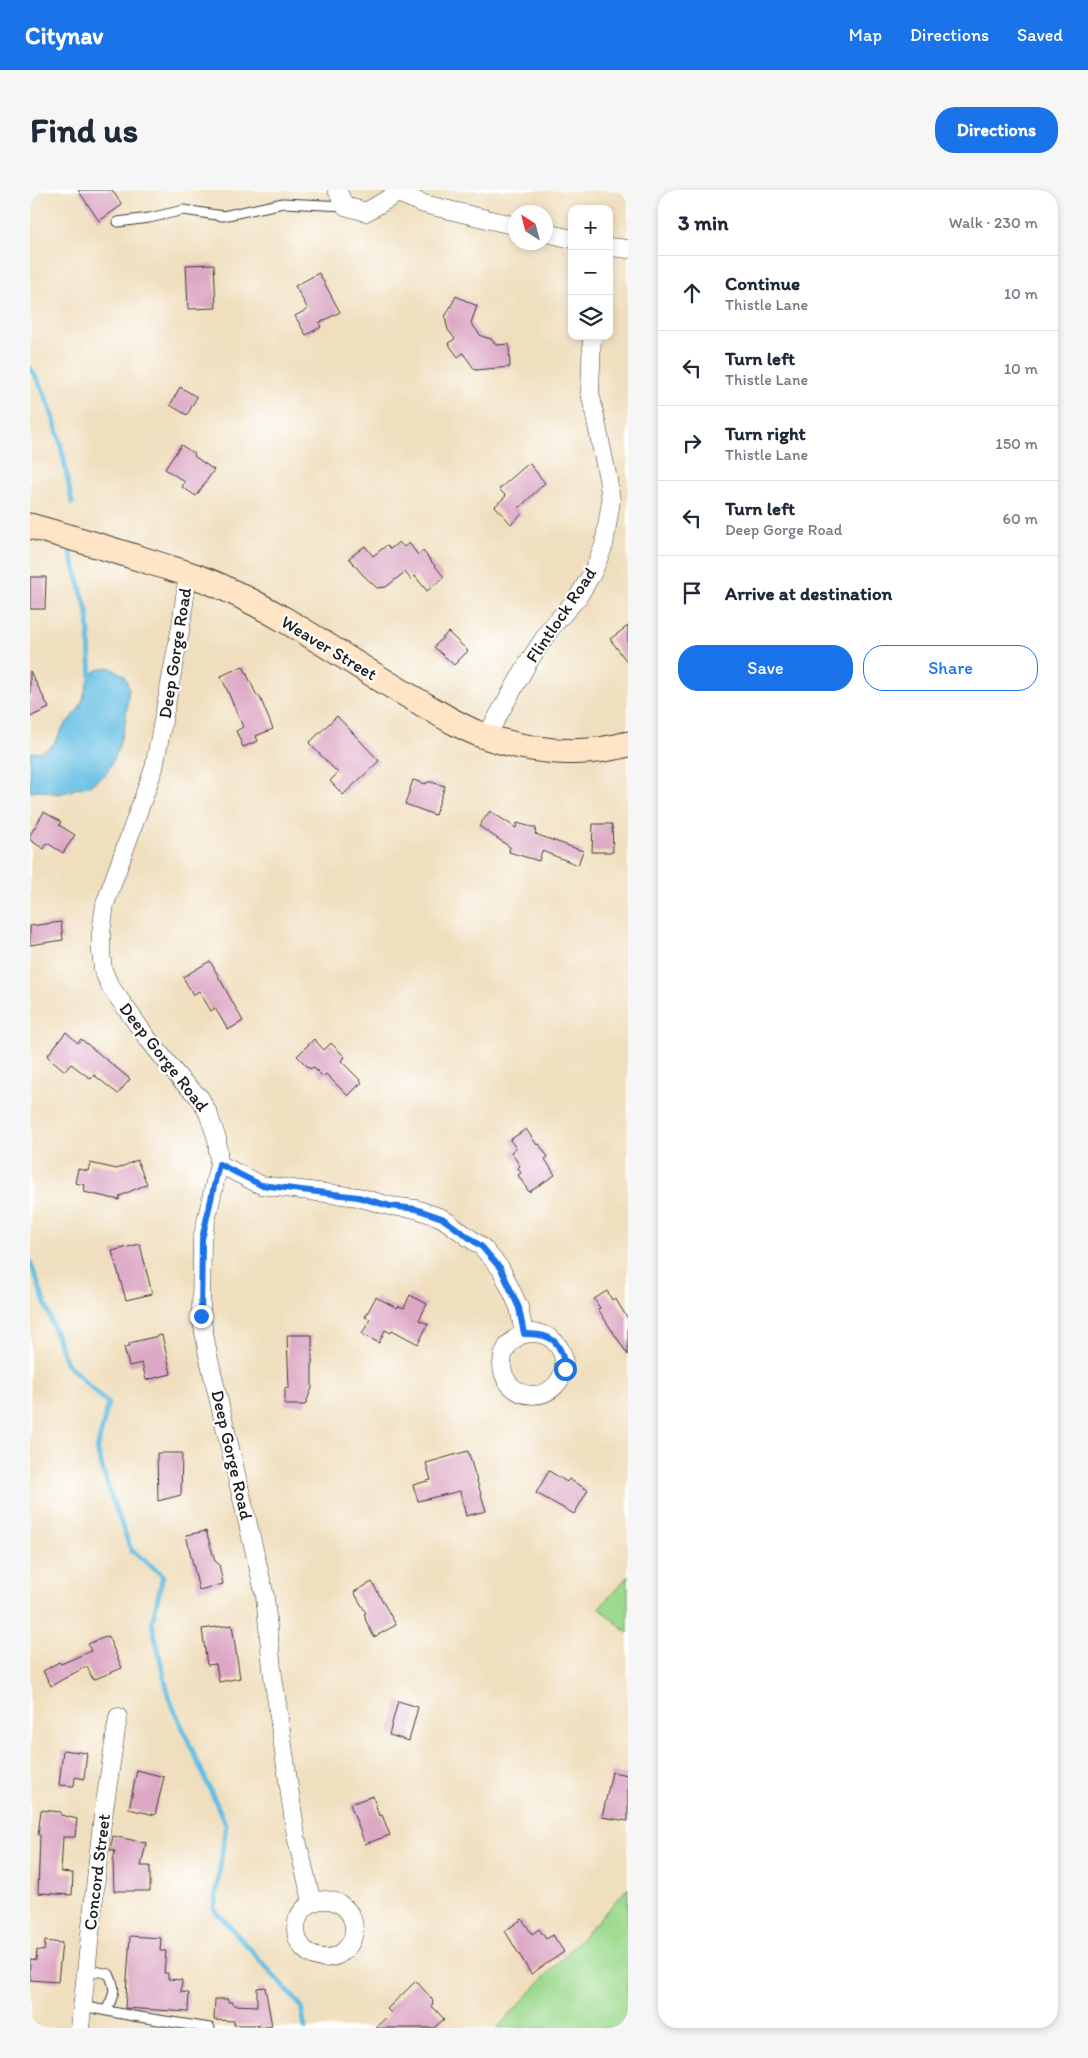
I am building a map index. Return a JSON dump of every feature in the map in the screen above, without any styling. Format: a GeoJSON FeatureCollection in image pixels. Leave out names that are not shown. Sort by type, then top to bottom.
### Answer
{"type":"FeatureCollection","features":[{"type":"Feature","properties":{"kind":"street"},"geometry":{"type":"LineString","coordinates":[[341,198],[366,212],[398,191],[424,204],[508,224]]}},
{"type":"Feature","properties":{"kind":"street"},"geometry":{"type":"LineString","coordinates":[[553,235],[568,238]]}},
{"type":"Feature","properties":{"kind":"street"},"geometry":{"type":"LineString","coordinates":[[613,247],[628,249]]}},
{"type":"Feature","properties":{"kind":"street","name":"Flintlock Road"},"geometry":{"type":"LineString","coordinates":[[486,737],[528,662],[550,629],[578,597],[593,572],[604,545],[610,501],[608,479],[590,392],[592,340]]}},
{"type":"Feature","properties":{"kind":"street","name":"Weaver Street"},"geometry":{"type":"LineString","coordinates":[[30,526],[110,548],[223,587],[408,696],[454,722],[486,737],[558,752],[589,751],[628,744]]}},
{"type":"Feature","properties":{"kind":"street","name":"Deep Gorge Road"},"geometry":{"type":"LineString","coordinates":[[188,574],[174,665],[154,768],[105,904],[101,933],[101,952],[103,970],[110,986],[145,1035],[181,1080],[200,1098],[217,1139],[219,1164],[202,1239],[201,1316],[208,1355],[265,1596],[272,1669],[296,1836],[312,1902]]}},
{"type":"Feature","properties":{"kind":"street"},"geometry":{"type":"LineString","coordinates":[[219,1164],[261,1185],[358,1197],[390,1206],[416,1209],[442,1218],[482,1247],[501,1269],[519,1308],[524,1334]]}},
{"type":"Feature","properties":{"kind":"street","name":"Concord Street"},"geometry":{"type":"LineString","coordinates":[[80,2028],[102,1823],[118,1717]]}},
{"type":"Feature","properties":{"kind":"lane"},"geometry":{"type":"LineString","coordinates":[[118,222],[149,218],[184,210],[223,216],[283,203],[341,198]]}},
{"type":"Feature","properties":{"kind":"lane"},"geometry":{"type":"LineString","coordinates":[[86,1969],[109,1974],[114,1984],[114,1995],[106,2011]]}},
{"type":"Feature","properties":{"kind":"lane"},"geometry":{"type":"LineString","coordinates":[[82,2006],[210,2028]]}},
{"type":"Feature","properties":{"kind":"green space"},"geometry":{"type":"Polygon","coordinates":[[[628,1576],[628,1633],[599,1608],[628,1576]]]}},
{"type":"Feature","properties":{"kind":"green space"},"geometry":{"type":"Polygon","coordinates":[[[628,1888],[628,2028],[497,2028],[628,1888]]]}},
{"type":"Feature","properties":{"kind":"water"},"geometry":{"type":"Polygon","coordinates":[[[109,667],[124,675],[129,688],[125,725],[116,755],[106,774],[89,786],[71,791],[58,794],[38,790],[30,792],[30,753],[52,746],[64,726],[79,708],[90,677],[94,672],[109,667]]]}},
{"type":"Feature","properties":{"kind":"building"},"geometry":{"type":"Polygon","coordinates":[[[78,190],[112,190],[122,205],[99,221],[78,190]]]}},
{"type":"Feature","properties":{"kind":"building"},"geometry":{"type":"Polygon","coordinates":[[[214,264],[216,308],[188,309],[186,265],[214,264]]]}},
{"type":"Feature","properties":{"kind":"building"},"geometry":{"type":"Polygon","coordinates":[[[319,273],[340,312],[319,323],[321,327],[306,335],[295,316],[308,309],[295,286],[319,273]]]}},
{"type":"Feature","properties":{"kind":"building"},"geometry":{"type":"Polygon","coordinates":[[[456,296],[477,306],[471,323],[481,336],[491,339],[496,345],[509,344],[510,367],[475,370],[463,353],[458,357],[448,343],[455,339],[448,330],[445,317],[456,296]]]}},
{"type":"Feature","properties":{"kind":"building"},"geometry":{"type":"Polygon","coordinates":[[[180,387],[197,397],[187,415],[170,405],[180,387]]]}},
{"type":"Feature","properties":{"kind":"building"},"geometry":{"type":"Polygon","coordinates":[[[181,445],[214,470],[196,496],[182,487],[185,482],[165,469],[181,445]]]}},
{"type":"Feature","properties":{"kind":"building"},"geometry":{"type":"Polygon","coordinates":[[[529,463],[545,483],[518,509],[522,514],[511,524],[495,506],[506,496],[499,489],[529,463]]]}},
{"type":"Feature","properties":{"kind":"building"},"geometry":{"type":"Polygon","coordinates":[[[399,542],[404,547],[409,543],[418,555],[423,551],[444,577],[427,591],[415,576],[411,580],[405,572],[386,587],[377,588],[349,558],[365,546],[373,556],[387,545],[390,549],[399,542]]]}},
{"type":"Feature","properties":{"kind":"building"},"geometry":{"type":"Polygon","coordinates":[[[30,577],[46,577],[45,609],[30,609],[30,577]]]}},
{"type":"Feature","properties":{"kind":"building"},"geometry":{"type":"Polygon","coordinates":[[[628,626],[628,663],[610,639],[628,626]]]}},
{"type":"Feature","properties":{"kind":"building"},"geometry":{"type":"Polygon","coordinates":[[[448,632],[468,651],[454,665],[434,647],[448,632]]]}},
{"type":"Feature","properties":{"kind":"building"},"geometry":{"type":"Polygon","coordinates":[[[243,666],[257,696],[259,695],[273,729],[256,736],[258,741],[243,747],[236,731],[243,727],[221,676],[243,666]]]}},
{"type":"Feature","properties":{"kind":"building"},"geometry":{"type":"Polygon","coordinates":[[[30,671],[49,708],[30,717],[30,671]]]}},
{"type":"Feature","properties":{"kind":"building"},"geometry":{"type":"Polygon","coordinates":[[[337,716],[379,761],[343,795],[330,781],[338,773],[309,743],[337,716]]]}},
{"type":"Feature","properties":{"kind":"building"},"geometry":{"type":"Polygon","coordinates":[[[413,780],[426,784],[431,782],[445,786],[435,815],[405,804],[413,780]]]}},
{"type":"Feature","properties":{"kind":"building"},"geometry":{"type":"Polygon","coordinates":[[[490,811],[516,828],[517,823],[536,828],[535,834],[583,851],[578,865],[542,851],[539,861],[509,852],[510,847],[479,826],[490,811]]]}},
{"type":"Feature","properties":{"kind":"building"},"geometry":{"type":"Polygon","coordinates":[[[44,812],[61,822],[59,825],[75,835],[63,853],[47,843],[44,849],[30,840],[30,835],[44,812]]]}},
{"type":"Feature","properties":{"kind":"building"},"geometry":{"type":"Polygon","coordinates":[[[593,824],[612,824],[613,852],[592,852],[593,824]]]}},
{"type":"Feature","properties":{"kind":"building"},"geometry":{"type":"Polygon","coordinates":[[[61,922],[63,940],[30,945],[30,926],[61,922]]]}},
{"type":"Feature","properties":{"kind":"building"},"geometry":{"type":"Polygon","coordinates":[[[210,961],[243,1021],[228,1030],[215,1008],[211,1011],[199,991],[193,995],[183,977],[210,961]]]}},
{"type":"Feature","properties":{"kind":"building"},"geometry":{"type":"Polygon","coordinates":[[[66,1032],[78,1043],[81,1039],[130,1079],[118,1094],[94,1075],[91,1079],[71,1064],[65,1071],[47,1056],[66,1032]]]}},
{"type":"Feature","properties":{"kind":"building"},"geometry":{"type":"Polygon","coordinates":[[[314,1039],[324,1050],[331,1043],[345,1057],[341,1061],[362,1082],[348,1096],[326,1074],[323,1077],[313,1067],[310,1069],[297,1056],[314,1039]]]}},
{"type":"Feature","properties":{"kind":"building"},"geometry":{"type":"Polygon","coordinates":[[[526,1129],[548,1157],[545,1159],[555,1175],[529,1192],[518,1175],[521,1173],[518,1168],[520,1166],[511,1152],[516,1148],[510,1140],[526,1129]]]}},
{"type":"Feature","properties":{"kind":"building"},"geometry":{"type":"Polygon","coordinates":[[[137,1160],[147,1184],[120,1196],[119,1200],[84,1192],[85,1185],[75,1183],[78,1169],[88,1171],[90,1163],[117,1169],[137,1160]]]}},
{"type":"Feature","properties":{"kind":"building"},"geometry":{"type":"Polygon","coordinates":[[[140,1244],[152,1294],[126,1300],[112,1251],[140,1244]]]}},
{"type":"Feature","properties":{"kind":"building"},"geometry":{"type":"Polygon","coordinates":[[[607,1291],[612,1300],[615,1298],[628,1319],[628,1355],[598,1309],[600,1308],[594,1299],[607,1291]]]}},
{"type":"Feature","properties":{"kind":"building"},"geometry":{"type":"Polygon","coordinates":[[[410,1295],[427,1304],[419,1320],[428,1324],[418,1344],[392,1330],[391,1333],[385,1330],[379,1343],[362,1334],[370,1319],[365,1317],[376,1297],[397,1308],[399,1306],[404,1308],[410,1295]]]}},
{"type":"Feature","properties":{"kind":"building"},"geometry":{"type":"Polygon","coordinates":[[[162,1335],[171,1374],[146,1380],[142,1363],[129,1366],[124,1347],[130,1346],[129,1343],[162,1335]]]}},
{"type":"Feature","properties":{"kind":"building"},"geometry":{"type":"Polygon","coordinates":[[[287,1335],[312,1335],[312,1388],[305,1405],[285,1405],[285,1388],[289,1388],[287,1335]]]}},
{"type":"Feature","properties":{"kind":"building"},"geometry":{"type":"Polygon","coordinates":[[[468,1451],[486,1511],[466,1516],[460,1491],[418,1501],[413,1485],[431,1480],[426,1463],[468,1451]]]}},
{"type":"Feature","properties":{"kind":"building"},"geometry":{"type":"Polygon","coordinates":[[[157,1453],[182,1453],[181,1495],[158,1501],[157,1453]]]}},
{"type":"Feature","properties":{"kind":"building"},"geometry":{"type":"Polygon","coordinates":[[[549,1471],[567,1482],[569,1479],[588,1490],[574,1514],[536,1493],[549,1471]]]}},
{"type":"Feature","properties":{"kind":"building"},"geometry":{"type":"Polygon","coordinates":[[[206,1531],[215,1561],[219,1564],[223,1584],[199,1590],[186,1535],[206,1531]]]}},
{"type":"Feature","properties":{"kind":"building"},"geometry":{"type":"Polygon","coordinates":[[[372,1582],[396,1625],[374,1637],[365,1619],[364,1614],[366,1613],[354,1592],[372,1582]]]}},
{"type":"Feature","properties":{"kind":"building"},"geometry":{"type":"Polygon","coordinates":[[[232,1625],[240,1678],[219,1682],[216,1664],[207,1665],[202,1629],[232,1625]]]}},
{"type":"Feature","properties":{"kind":"building"},"geometry":{"type":"Polygon","coordinates":[[[108,1636],[122,1668],[93,1680],[87,1666],[51,1686],[43,1671],[59,1662],[61,1664],[91,1651],[88,1644],[108,1636]]]}},
{"type":"Feature","properties":{"kind":"building"},"geometry":{"type":"Polygon","coordinates":[[[398,1701],[418,1707],[409,1741],[389,1735],[398,1701]]]}},
{"type":"Feature","properties":{"kind":"building"},"geometry":{"type":"Polygon","coordinates":[[[63,1750],[87,1753],[84,1779],[75,1777],[74,1786],[59,1785],[63,1750]]]}},
{"type":"Feature","properties":{"kind":"building"},"geometry":{"type":"Polygon","coordinates":[[[137,1770],[164,1777],[155,1815],[129,1809],[137,1770]]]}},
{"type":"Feature","properties":{"kind":"building"},"geometry":{"type":"Polygon","coordinates":[[[612,1772],[628,1775],[628,1821],[602,1817],[612,1772]]]}},
{"type":"Feature","properties":{"kind":"building"},"geometry":{"type":"Polygon","coordinates":[[[373,1796],[379,1816],[382,1815],[390,1835],[365,1844],[350,1804],[373,1796]]]}},
{"type":"Feature","properties":{"kind":"building"},"geometry":{"type":"Polygon","coordinates":[[[41,1810],[61,1812],[61,1815],[77,1819],[75,1837],[63,1837],[61,1872],[73,1873],[72,1895],[38,1893],[40,1835],[38,1835],[41,1810]]]}},
{"type":"Feature","properties":{"kind":"building"},"geometry":{"type":"Polygon","coordinates":[[[113,1836],[146,1843],[141,1866],[150,1866],[150,1891],[114,1891],[113,1860],[115,1851],[110,1850],[113,1836]]]}},
{"type":"Feature","properties":{"kind":"building"},"geometry":{"type":"Polygon","coordinates":[[[522,1919],[532,1934],[539,1929],[546,1939],[553,1935],[564,1952],[531,1974],[505,1931],[522,1919]]]}},
{"type":"Feature","properties":{"kind":"building"},"geometry":{"type":"Polygon","coordinates":[[[130,1936],[161,1938],[160,1951],[166,1951],[164,1973],[168,1973],[168,1979],[182,1980],[181,1992],[189,1993],[188,2012],[125,2008],[130,1936]]]}},
{"type":"Feature","properties":{"kind":"building"},"geometry":{"type":"Polygon","coordinates":[[[45,1941],[62,1943],[58,1982],[30,1980],[30,1959],[36,1960],[37,1950],[44,1951],[45,1941]]]}},
{"type":"Feature","properties":{"kind":"building"},"geometry":{"type":"Polygon","coordinates":[[[416,1981],[433,2000],[432,2006],[444,2019],[434,2028],[375,2028],[391,2013],[387,2009],[416,1981]]]}},
{"type":"Feature","properties":{"kind":"building"},"geometry":{"type":"Polygon","coordinates":[[[265,1987],[272,2026],[258,2028],[258,2025],[234,2025],[234,2021],[214,2020],[215,1999],[228,1999],[228,2002],[233,2002],[233,2005],[257,2006],[257,1988],[265,1987]]]}},
{"type":"Feature","properties":{"kind":"waterway"},"geometry":{"type":"LineString","coordinates":[[30,368],[53,415],[72,503]]}},
{"type":"Feature","properties":{"kind":"waterway"},"geometry":{"type":"LineString","coordinates":[[70,552],[88,614],[91,681]]}},
{"type":"Feature","properties":{"kind":"waterway"},"geometry":{"type":"LineString","coordinates":[[30,1261],[66,1363],[108,1404],[97,1450],[110,1493],[131,1550],[163,1575],[152,1623],[169,1698],[226,1825],[214,1909],[301,2006],[305,2028]]}},
{"type":"Feature","properties":{"kind":"route"},"geometry":{"type":"LineString","coordinates":[[201,1316],[202,1239],[219,1164],[261,1185],[358,1197],[390,1206],[416,1209],[442,1218],[482,1247],[501,1269],[519,1308],[524,1334],[540,1333],[554,1340],[564,1355],[565,1369]]}}]}
